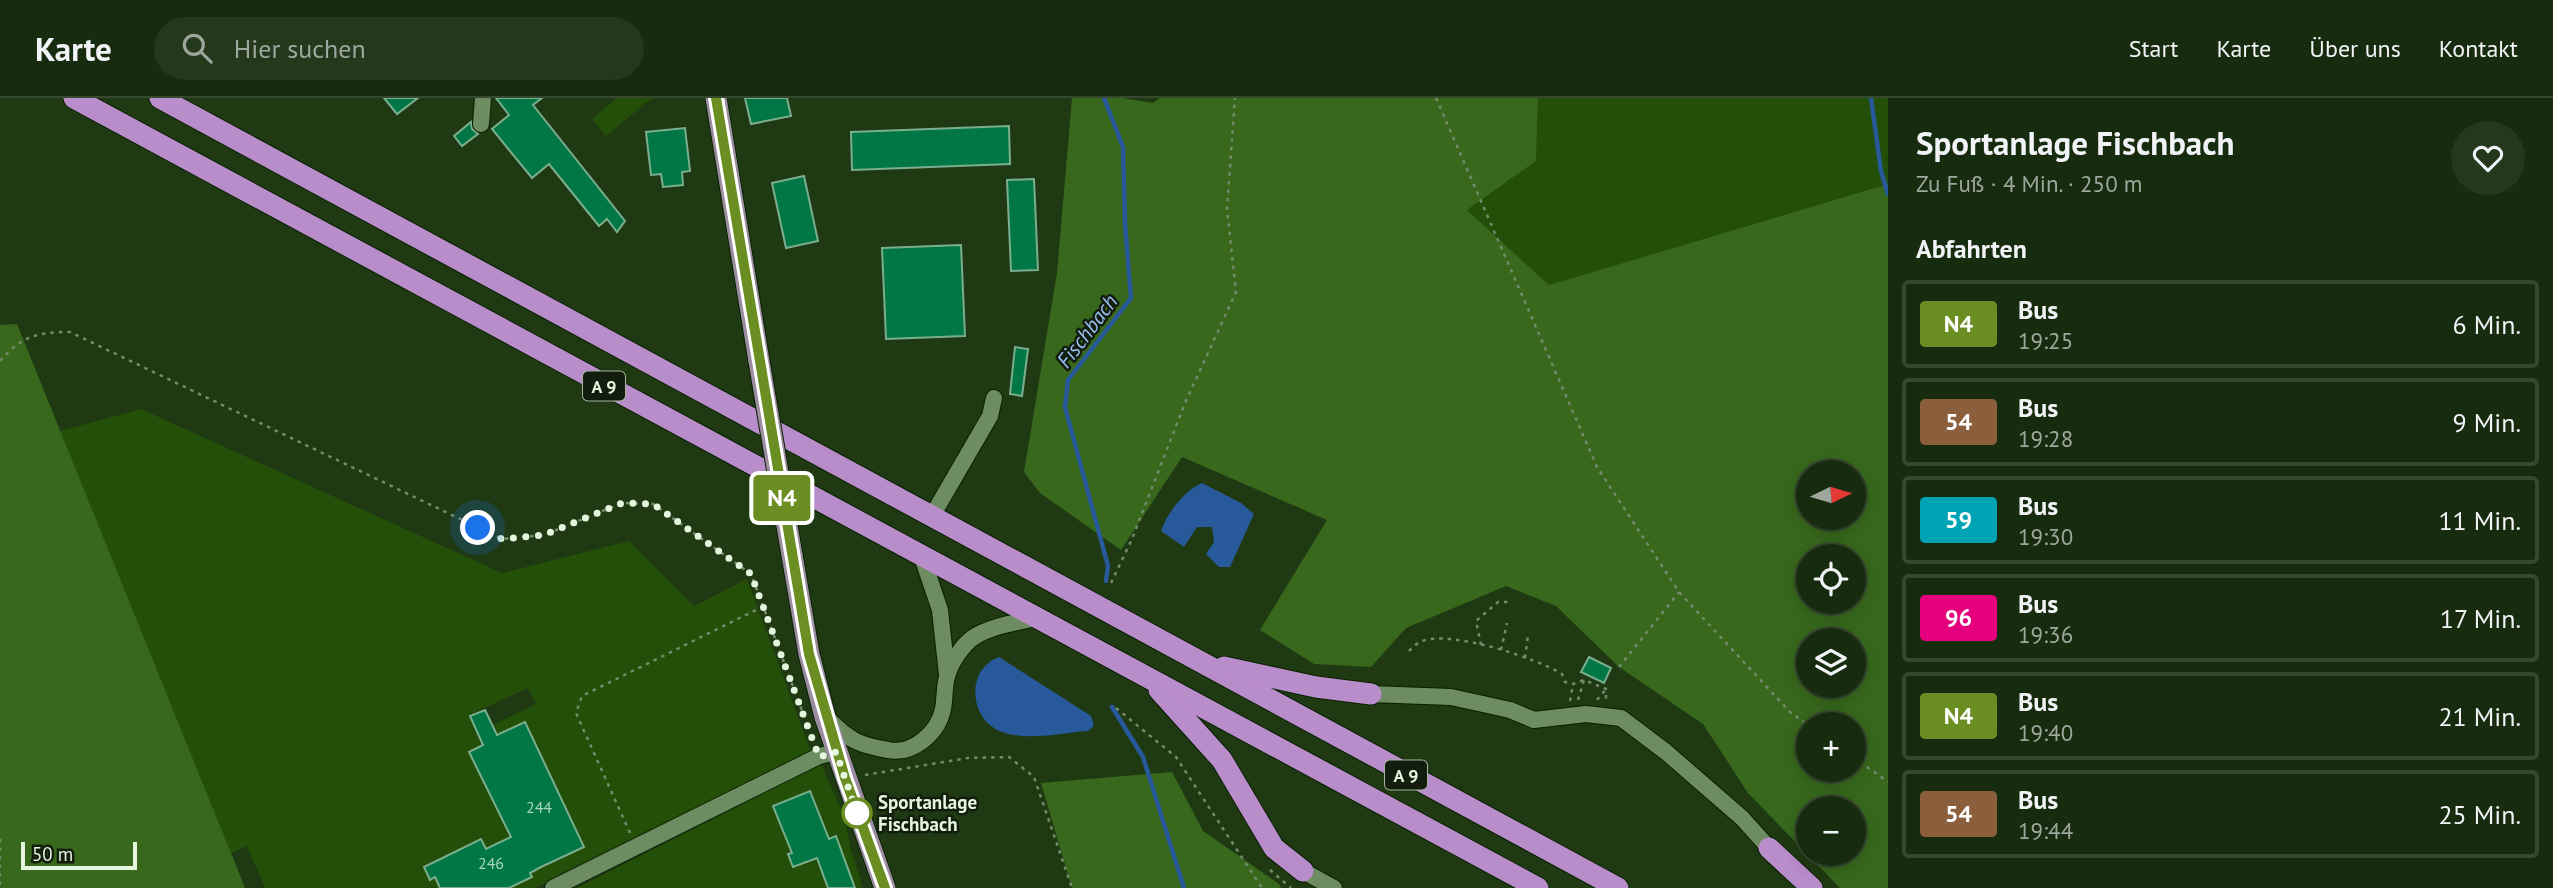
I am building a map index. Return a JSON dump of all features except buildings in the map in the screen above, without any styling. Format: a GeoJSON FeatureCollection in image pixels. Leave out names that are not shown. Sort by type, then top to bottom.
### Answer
{"type":"FeatureCollection","features":[{"type":"Feature","properties":{"kind":"highway","name":"A 9"},"geometry":{"type":"LineString","coordinates":[[74,98],[1538,888]]}},
{"type":"Feature","properties":{"kind":"highway","name":"A 9"},"geometry":{"type":"LineString","coordinates":[[160,98],[1618,888]]}},
{"type":"Feature","properties":{"kind":"highway"},"geometry":{"type":"LineString","coordinates":[[1195,659],[1316,687],[1371,694]]}},
{"type":"Feature","properties":{"kind":"highway"},"geometry":{"type":"LineString","coordinates":[[1137,670],[1193,724],[1222,760],[1274,848],[1303,871]]}},
{"type":"Feature","properties":{"kind":"highway"},"geometry":{"type":"LineString","coordinates":[[1769,848],[1812,888]]}},
{"type":"Feature","properties":{"kind":"main road"},"geometry":{"type":"LineString","coordinates":[[716,98],[809,654],[825,717],[828,755],[845,778],[885,888]]}},
{"type":"Feature","properties":{"kind":"lane"},"geometry":{"type":"LineString","coordinates":[[481,124],[483,98]]}},
{"type":"Feature","properties":{"kind":"lane"},"geometry":{"type":"LineString","coordinates":[[932,516],[990,415],[994,398]]}},
{"type":"Feature","properties":{"kind":"lane"},"geometry":{"type":"LineString","coordinates":[[825,717],[849,740],[865,746],[895,751],[911,748],[935,727],[943,711],[947,675],[940,610],[922,557]]}},
{"type":"Feature","properties":{"kind":"lane"},"geometry":{"type":"LineString","coordinates":[[947,675],[961,650],[974,637],[1035,618]]}},
{"type":"Feature","properties":{"kind":"lane"},"geometry":{"type":"LineString","coordinates":[[1371,694],[1451,697],[1510,710],[1534,720],[1586,714],[1621,718],[1666,752],[1742,818],[1769,848]]}},
{"type":"Feature","properties":{"kind":"lane"},"geometry":{"type":"LineString","coordinates":[[553,888],[635,846],[828,755]]}},
{"type":"Feature","properties":{"kind":"lane"},"geometry":{"type":"LineString","coordinates":[[1303,871],[1334,888]]}},
{"type":"Feature","properties":{"kind":"path"},"geometry":{"type":"LineString","coordinates":[[1111,583],[1185,403],[1236,292],[1227,209],[1235,98]]}},
{"type":"Feature","properties":{"kind":"path"},"geometry":{"type":"LineString","coordinates":[[1436,98],[1597,467],[1679,592],[1796,716]]}},
{"type":"Feature","properties":{"kind":"path"},"geometry":{"type":"LineString","coordinates":[[0,361],[17,341],[48,332],[70,332],[502,539],[544,535],[622,503],[653,504],[751,574],[762,607],[828,755]]}},
{"type":"Feature","properties":{"kind":"path"},"geometry":{"type":"LineString","coordinates":[[1619,667],[1679,592]]}},
{"type":"Feature","properties":{"kind":"path"},"geometry":{"type":"LineString","coordinates":[[1481,645],[1476,621],[1498,602],[1509,602]]}},
{"type":"Feature","properties":{"kind":"path"},"geometry":{"type":"LineString","coordinates":[[635,846],[576,713],[582,696],[762,607]]}},
{"type":"Feature","properties":{"kind":"path"},"geometry":{"type":"LineString","coordinates":[[1501,650],[1507,623]]}},
{"type":"Feature","properties":{"kind":"path"},"geometry":{"type":"LineString","coordinates":[[1525,658],[1528,635]]}},
{"type":"Feature","properties":{"kind":"path"},"geometry":{"type":"LineString","coordinates":[[1576,707],[1584,680]]}},
{"type":"Feature","properties":{"kind":"path"},"geometry":{"type":"LineString","coordinates":[[1570,703],[1573,684]]}},
{"type":"Feature","properties":{"kind":"path"},"geometry":{"type":"LineString","coordinates":[[1116,708],[1176,757],[1262,888]]}},
{"type":"Feature","properties":{"kind":"path"},"geometry":{"type":"LineString","coordinates":[[845,778],[968,758],[1009,757],[1034,777],[1072,888]]}},
{"type":"Feature","properties":{"kind":"path"},"geometry":{"type":"LineString","coordinates":[[1866,766],[1888,782]]}},
{"type":"Feature","properties":{"kind":"path"},"geometry":{"type":"LineString","coordinates":[[0,839],[0,888]]}},
{"type":"Feature","properties":{"kind":"green space"},"geometry":{"type":"Polygon","coordinates":[[[617,98],[652,98],[606,136],[592,119],[617,98]]]}},
{"type":"Feature","properties":{"kind":"green space"},"geometry":{"type":"Polygon","coordinates":[[[1072,98],[1123,98],[1153,103],[1160,98],[1538,98],[1536,161],[1467,210],[1549,285],[1888,184],[1888,888],[1840,888],[1819,866],[1866,866],[1866,796],[1796,796],[1796,843],[1748,793],[1703,724],[1619,667],[1556,606],[1506,586],[1406,628],[1371,667],[1314,664],[1260,630],[1327,520],[1182,457],[1121,550],[1040,493],[1024,472],[1057,273],[1072,98]]]}},
{"type":"Feature","properties":{"kind":"green space"},"geometry":{"type":"Polygon","coordinates":[[[1538,98],[1888,98],[1888,184],[1549,285],[1467,210],[1536,161],[1538,98]]]}},
{"type":"Feature","properties":{"kind":"green space"},"geometry":{"type":"Polygon","coordinates":[[[17,324],[245,888],[0,888],[0,325],[17,324]]]}},
{"type":"Feature","properties":{"kind":"green space"},"geometry":{"type":"Polygon","coordinates":[[[141,409],[502,573],[629,541],[694,606],[747,579],[811,752],[535,888],[265,888],[247,846],[231,853],[60,431],[141,409]],[[528,688],[469,715],[476,733],[536,704],[528,688]]]}},
{"type":"Feature","properties":{"kind":"green space"},"geometry":{"type":"Polygon","coordinates":[[[821,764],[845,818],[850,847],[863,888],[577,888],[821,764]]]}},
{"type":"Feature","properties":{"kind":"green space"},"geometry":{"type":"Polygon","coordinates":[[[1172,772],[1203,831],[1281,888],[1072,888],[1041,783],[1172,772]]]}},
{"type":"Feature","properties":{"kind":"water"},"geometry":{"type":"Polygon","coordinates":[[[1202,483],[1241,503],[1254,514],[1230,567],[1219,567],[1206,554],[1214,542],[1212,527],[1197,527],[1184,547],[1161,531],[1177,503],[1202,483]]]}},
{"type":"Feature","properties":{"kind":"water"},"geometry":{"type":"Polygon","coordinates":[[[999,657],[1091,716],[1094,726],[1088,731],[1022,736],[1002,732],[991,726],[977,706],[976,683],[988,663],[999,657]]]}},
{"type":"Feature","properties":{"kind":"waterway","name":"Fischbach"},"geometry":{"type":"LineString","coordinates":[[1104,98],[1123,147],[1131,298],[1068,380],[1065,407],[1108,566],[1106,581]]}},
{"type":"Feature","properties":{"kind":"waterway"},"geometry":{"type":"LineString","coordinates":[[1871,98],[1881,171],[1888,194]]}},
{"type":"Feature","properties":{"kind":"waterway","name":"Fischbach"},"geometry":{"type":"LineString","coordinates":[[1112,707],[1143,757],[1184,888]]}},
{"type":"Feature","properties":{"kind":"bus line","name":"N4"},"geometry":{"type":"LineString","coordinates":[[716,98],[738,243],[809,654],[825,717],[885,888]]}},
{"type":"Feature","properties":{"kind":"place","name":"Sportanlage Fischbach"},"geometry":{"type":"Point","coordinates":[857,813]}},
{"type":"Feature","properties":{"kind":"route"},"geometry":{"type":"LineString","coordinates":[[478,528],[502,539],[544,535],[622,503],[653,504],[698,534],[751,574],[819,757],[836,752],[857,813]]}}]}
